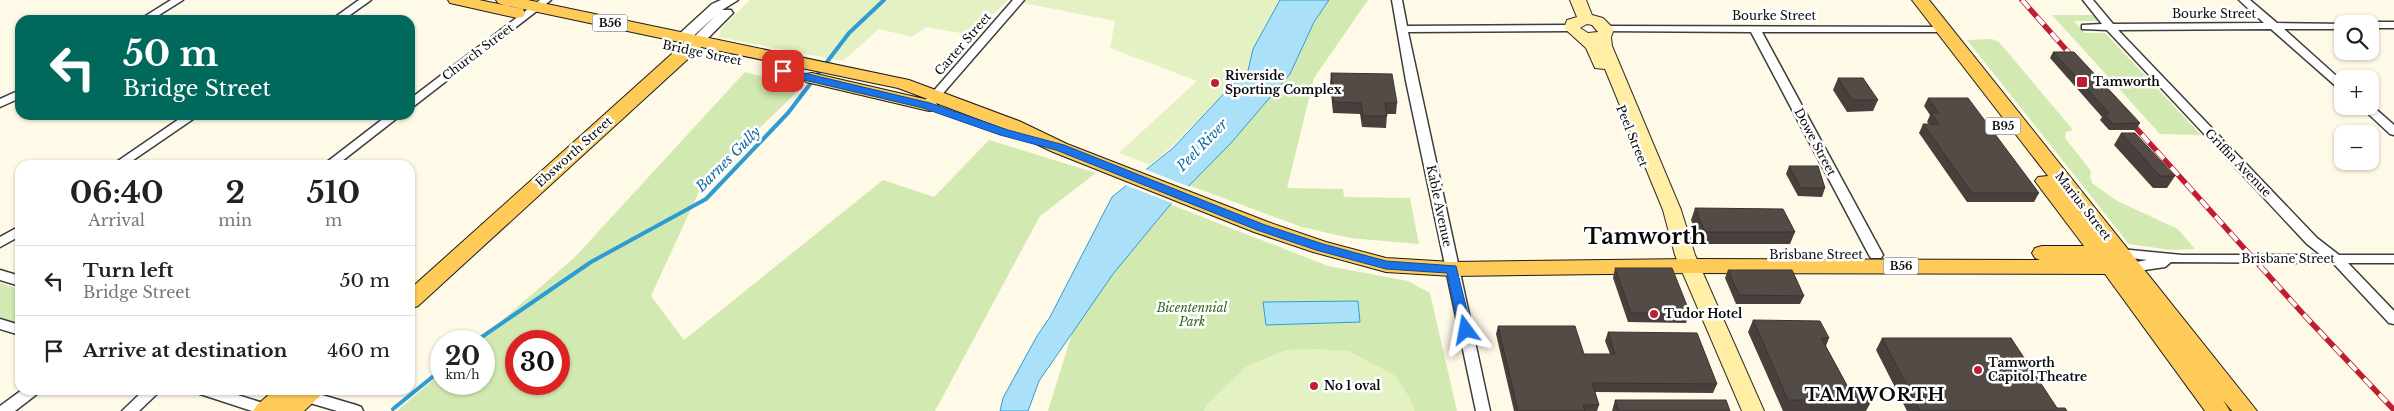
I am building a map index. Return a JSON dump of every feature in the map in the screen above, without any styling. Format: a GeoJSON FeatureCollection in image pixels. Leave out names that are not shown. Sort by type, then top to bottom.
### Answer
{"type":"FeatureCollection","features":[{"type":"Feature","properties":{"kind":"main road","name":"Bridge Street"},"geometry":{"type":"LineString","coordinates":[[456,0],[537,7]]}},
{"type":"Feature","properties":{"kind":"main road","name":"Bridge Street"},"geometry":{"type":"LineString","coordinates":[[504,0],[686,44],[837,76],[931,101],[1004,132],[1060,148],[1261,228],[1320,247],[1386,265],[1451,263]]}},
{"type":"Feature","properties":{"kind":"main road"},"geometry":{"type":"LineString","coordinates":[[1578,0],[1586,19]]}},
{"type":"Feature","properties":{"kind":"main road","name":"Marius Street"},"geometry":{"type":"LineString","coordinates":[[1906,0],[1935,28],[2116,260],[2245,411]]}},
{"type":"Feature","properties":{"kind":"main road","name":"Marius Street"},"geometry":{"type":"LineString","coordinates":[[1920,0],[1935,28]]}},
{"type":"Feature","properties":{"kind":"main road"},"geometry":{"type":"LineString","coordinates":[[1586,19],[1597,22],[1592,33],[1573,23],[1586,19]]}},
{"type":"Feature","properties":{"kind":"main road","name":"Peel Street"},"geometry":{"type":"LineString","coordinates":[[1592,33],[1593,46],[1662,211],[1678,235],[1753,411]]}},
{"type":"Feature","properties":{"kind":"main road","name":"Ebsworth Street"},"geometry":{"type":"LineString","coordinates":[[415,278],[686,44]]}},
{"type":"Feature","properties":{"kind":"main road","name":"Ebsworth Street"},"geometry":{"type":"LineString","coordinates":[[415,296],[686,44]]}},
{"type":"Feature","properties":{"kind":"main road","name":"Brisbane Street"},"geometry":{"type":"LineString","coordinates":[[1688,260],[1876,255],[2116,260]]}},
{"type":"Feature","properties":{"kind":"main road","name":"Brisbane Street"},"geometry":{"type":"LineString","coordinates":[[1451,263],[1688,260],[2116,260]]}},
{"type":"Feature","properties":{"kind":"main road","name":"Marius Street"},"geometry":{"type":"LineString","coordinates":[[2116,260],[2218,411]]}},
{"type":"Feature","properties":{"kind":"street"},"geometry":{"type":"LineString","coordinates":[[152,15],[178,0]]}},
{"type":"Feature","properties":{"kind":"street"},"geometry":{"type":"LineString","coordinates":[[344,15],[366,0]]}},
{"type":"Feature","properties":{"kind":"street","name":"Ebsworth Street"},"geometry":{"type":"LineString","coordinates":[[686,44],[730,9],[731,0]]}},
{"type":"Feature","properties":{"kind":"street","name":"Carter Street"},"geometry":{"type":"LineString","coordinates":[[931,101],[1019,0]]}},
{"type":"Feature","properties":{"kind":"street","name":"Kable Avenue"},"geometry":{"type":"LineString","coordinates":[[1398,0],[1402,29],[1483,411]]}},
{"type":"Feature","properties":{"kind":"street","name":"Griffin Avenue"},"geometry":{"type":"LineString","coordinates":[[2088,0],[2111,27],[2312,241],[2336,259],[2394,319]]}},
{"type":"Feature","properties":{"kind":"street"},"geometry":{"type":"LineString","coordinates":[[2244,0],[2334,79]]}},
{"type":"Feature","properties":{"kind":"street","name":"Church Street"},"geometry":{"type":"LineString","coordinates":[[415,100],[537,7]]}},
{"type":"Feature","properties":{"kind":"street"},"geometry":{"type":"LineString","coordinates":[[2379,26],[2394,25]]}},
{"type":"Feature","properties":{"kind":"street","name":"Bourke Street"},"geometry":{"type":"LineString","coordinates":[[2086,27],[2334,26]]}},
{"type":"Feature","properties":{"kind":"street","name":"Bourke Street"},"geometry":{"type":"LineString","coordinates":[[1402,29],[1592,33],[1755,29],[1935,28]]}},
{"type":"Feature","properties":{"kind":"street","name":"Dowe Street"},"geometry":{"type":"LineString","coordinates":[[1755,29],[1876,255]]}},
{"type":"Feature","properties":{"kind":"street"},"geometry":{"type":"LineString","coordinates":[[0,104],[15,96]]}},
{"type":"Feature","properties":{"kind":"street"},"geometry":{"type":"LineString","coordinates":[[2376,115],[2394,131]]}},
{"type":"Feature","properties":{"kind":"street"},"geometry":{"type":"LineString","coordinates":[[126,160],[186,120]]}},
{"type":"Feature","properties":{"kind":"street"},"geometry":{"type":"LineString","coordinates":[[336,160],[388,120]]}},
{"type":"Feature","properties":{"kind":"street"},"geometry":{"type":"LineString","coordinates":[[0,243],[15,233]]}},
{"type":"Feature","properties":{"kind":"street","name":"Brisbane Street"},"geometry":{"type":"LineString","coordinates":[[2116,260],[2182,259]]}},
{"type":"Feature","properties":{"kind":"street","name":"Brisbane Street"},"geometry":{"type":"LineString","coordinates":[[2116,260],[2394,259]]}},
{"type":"Feature","properties":{"kind":"street"},"geometry":{"type":"LineString","coordinates":[[0,275],[15,280]]}},
{"type":"Feature","properties":{"kind":"street"},"geometry":{"type":"LineString","coordinates":[[0,324],[15,328]]}},
{"type":"Feature","properties":{"kind":"street"},"geometry":{"type":"LineString","coordinates":[[4,411],[25,395]]}},
{"type":"Feature","properties":{"kind":"street"},"geometry":{"type":"LineString","coordinates":[[129,411],[148,395]]}},
{"type":"Feature","properties":{"kind":"street"},"geometry":{"type":"LineString","coordinates":[[243,395],[356,411]]}},
{"type":"Feature","properties":{"kind":"green space"},"geometry":{"type":"Polygon","coordinates":[[[750,0],[1008,0],[972,35],[926,27],[912,37],[879,29],[843,61],[718,37],[721,29],[750,0]]]}},
{"type":"Feature","properties":{"kind":"green space"},"geometry":{"type":"Polygon","coordinates":[[[1008,0],[1280,0],[1253,49],[1247,75],[1222,96],[1150,165],[1119,153],[1197,81],[1110,48],[1115,21],[1008,0]]]}},
{"type":"Feature","properties":{"kind":"green space"},"geometry":{"type":"Polygon","coordinates":[[[1329,0],[1368,0],[1314,78],[1287,188],[1343,189],[1344,197],[1410,198],[1419,244],[1350,238],[1302,227],[1188,185],[1231,143],[1290,74],[1314,22],[1329,0]]]}},
{"type":"Feature","properties":{"kind":"green space"},"geometry":{"type":"Polygon","coordinates":[[[2052,15],[2095,15],[2101,21],[2074,21],[2085,33],[2105,33],[2201,135],[2160,134],[2052,15]]]}},
{"type":"Feature","properties":{"kind":"green space"},"geometry":{"type":"Polygon","coordinates":[[[1992,39],[1999,42],[2073,130],[2066,132],[2065,138],[2091,171],[2092,183],[2117,201],[2178,229],[2195,249],[2171,250],[2129,244],[1967,40],[1992,39]]]}},
{"type":"Feature","properties":{"kind":"green space"},"geometry":{"type":"Polygon","coordinates":[[[745,72],[802,87],[703,183],[651,296],[684,340],[883,180],[934,197],[989,140],[1096,173],[1040,216],[935,411],[397,411],[430,382],[430,395],[495,395],[495,330],[491,330],[574,258],[745,72]]]}},
{"type":"Feature","properties":{"kind":"green space","name":"Bicentennial Park"},"geometry":{"type":"Polygon","coordinates":[[[1159,200],[1328,266],[1408,281],[1430,293],[1457,411],[1048,411],[1082,301],[1159,200]]]}},
{"type":"Feature","properties":{"kind":"green space"},"geometry":{"type":"Polygon","coordinates":[[[0,283],[15,288],[15,322],[0,318],[0,283]]]}},
{"type":"Feature","properties":{"kind":"green space","name":"No 1 oval"},"geometry":{"type":"Polygon","coordinates":[[[1319,349],[1349,351],[1394,375],[1410,398],[1415,411],[1204,411],[1207,404],[1247,366],[1286,350],[1319,349]]]}},
{"type":"Feature","properties":{"kind":"water","name":"Peel River"},"geometry":{"type":"Polygon","coordinates":[[[1280,0],[1329,0],[1314,22],[1290,74],[1231,143],[1169,206],[1113,274],[1039,381],[1028,411],[1000,411],[1003,398],[1037,336],[1050,317],[1112,197],[1173,148],[1232,85],[1247,75],[1253,49],[1280,0]]]}},
{"type":"Feature","properties":{"kind":"water"},"geometry":{"type":"Polygon","coordinates":[[[1358,301],[1360,322],[1266,325],[1263,302],[1358,301]]]}},
{"type":"Feature","properties":{"kind":"pier"},"geometry":{"type":"Polygon","coordinates":[[[1142,168],[1190,187],[1174,204],[1123,184],[1142,168]]]}},
{"type":"Feature","properties":{"kind":"building"},"geometry":{"type":"Polygon","coordinates":[[[2053,52],[2074,52],[2140,123],[2113,124],[2104,114],[2109,113],[2053,52]]]}},
{"type":"Feature","properties":{"kind":"building"},"geometry":{"type":"Polygon","coordinates":[[[1331,73],[1392,74],[1397,103],[1385,103],[1387,116],[1363,116],[1361,103],[1334,102],[1331,73]]]}},
{"type":"Feature","properties":{"kind":"building"},"geometry":{"type":"Polygon","coordinates":[[[1838,78],[1863,78],[1878,100],[1852,100],[1838,78]]]}},
{"type":"Feature","properties":{"kind":"building"},"geometry":{"type":"Polygon","coordinates":[[[1928,98],[1968,98],[2039,193],[1972,193],[1923,124],[1939,124],[1931,113],[1939,113],[1928,98]]]}},
{"type":"Feature","properties":{"kind":"building"},"geometry":{"type":"Polygon","coordinates":[[[2121,133],[2135,133],[2175,176],[2160,176],[2121,133]]]}},
{"type":"Feature","properties":{"kind":"building"},"geometry":{"type":"Polygon","coordinates":[[[1789,166],[1818,166],[1825,188],[1801,188],[1789,166]]]}},
{"type":"Feature","properties":{"kind":"building"},"geometry":{"type":"Polygon","coordinates":[[[1695,208],[1783,209],[1795,232],[1705,232],[1695,208]]]}},
{"type":"Feature","properties":{"kind":"building"},"geometry":{"type":"Polygon","coordinates":[[[1615,268],[1672,268],[1690,313],[1631,313],[1615,268]]]}},
{"type":"Feature","properties":{"kind":"building"},"geometry":{"type":"Polygon","coordinates":[[[1728,270],[1792,270],[1804,296],[1739,295],[1728,270]]]}},
{"type":"Feature","properties":{"kind":"building"},"geometry":{"type":"Polygon","coordinates":[[[1753,320],[1820,321],[1829,338],[1821,338],[1849,389],[1867,390],[1872,400],[1788,400],[1753,320]]]}},
{"type":"Feature","properties":{"kind":"building"},"geometry":{"type":"Polygon","coordinates":[[[1498,326],[1575,326],[1584,354],[1615,354],[1608,332],[1697,333],[1717,384],[1592,383],[1599,405],[1583,405],[1585,411],[1518,411],[1498,326]]]}},
{"type":"Feature","properties":{"kind":"building"},"geometry":{"type":"Polygon","coordinates":[[[1882,338],[2011,338],[2057,408],[2065,408],[2067,411],[1920,411],[1882,338]]]}},
{"type":"Feature","properties":{"kind":"building"},"geometry":{"type":"Polygon","coordinates":[[[1615,400],[1726,400],[1730,411],[1619,411],[1615,400]]]}},
{"type":"Feature","properties":{"kind":"waterway","name":"Barnes Gully"},"geometry":{"type":"LineString","coordinates":[[492,330],[591,262],[706,199],[788,113],[849,33],[884,0]]}},
{"type":"Feature","properties":{"kind":"waterway","name":"Barnes Gully"},"geometry":{"type":"LineString","coordinates":[[415,391],[430,379]]}},
{"type":"Feature","properties":{"kind":"waterway","name":"Barnes Gully"},"geometry":{"type":"LineString","coordinates":[[393,409],[410,395]]}},
{"type":"Feature","properties":{"kind":"railway"},"geometry":{"type":"LineString","coordinates":[[2022,0],[2077,62]]}},
{"type":"Feature","properties":{"kind":"railway"},"geometry":{"type":"LineString","coordinates":[[2127,118],[2305,316],[2394,410]]}},
{"type":"Feature","properties":{"kind":"place","name":"Tamworth"},"geometry":{"type":"Point","coordinates":[2082,82]}},
{"type":"Feature","properties":{"kind":"place","name":"Riverside Sporting Complex"},"geometry":{"type":"Point","coordinates":[1215,83]}},
{"type":"Feature","properties":{"kind":"place","name":"Tudor Hotel"},"geometry":{"type":"Point","coordinates":[1654,314]}},
{"type":"Feature","properties":{"kind":"place","name":"Tamworth Capitol Theatre"},"geometry":{"type":"Point","coordinates":[1978,370]}},
{"type":"Feature","properties":{"kind":"place","name":"No 1 oval"},"geometry":{"type":"Point","coordinates":[1314,386]}},
{"type":"Feature","properties":{"kind":"district","name":"Tamworth"},"geometry":{"type":"Point","coordinates":[1645,236]}},
{"type":"Feature","properties":{"kind":"district","name":"TAMWORTH"},"geometry":{"type":"Point","coordinates":[1875,395]}},
{"type":"Feature","properties":{"kind":"route"},"geometry":{"type":"LineString","coordinates":[[783,71],[927,106],[1004,132],[1060,148],[1261,228],[1296,240],[1386,265],[1452,269],[1466,330]]}}]}
